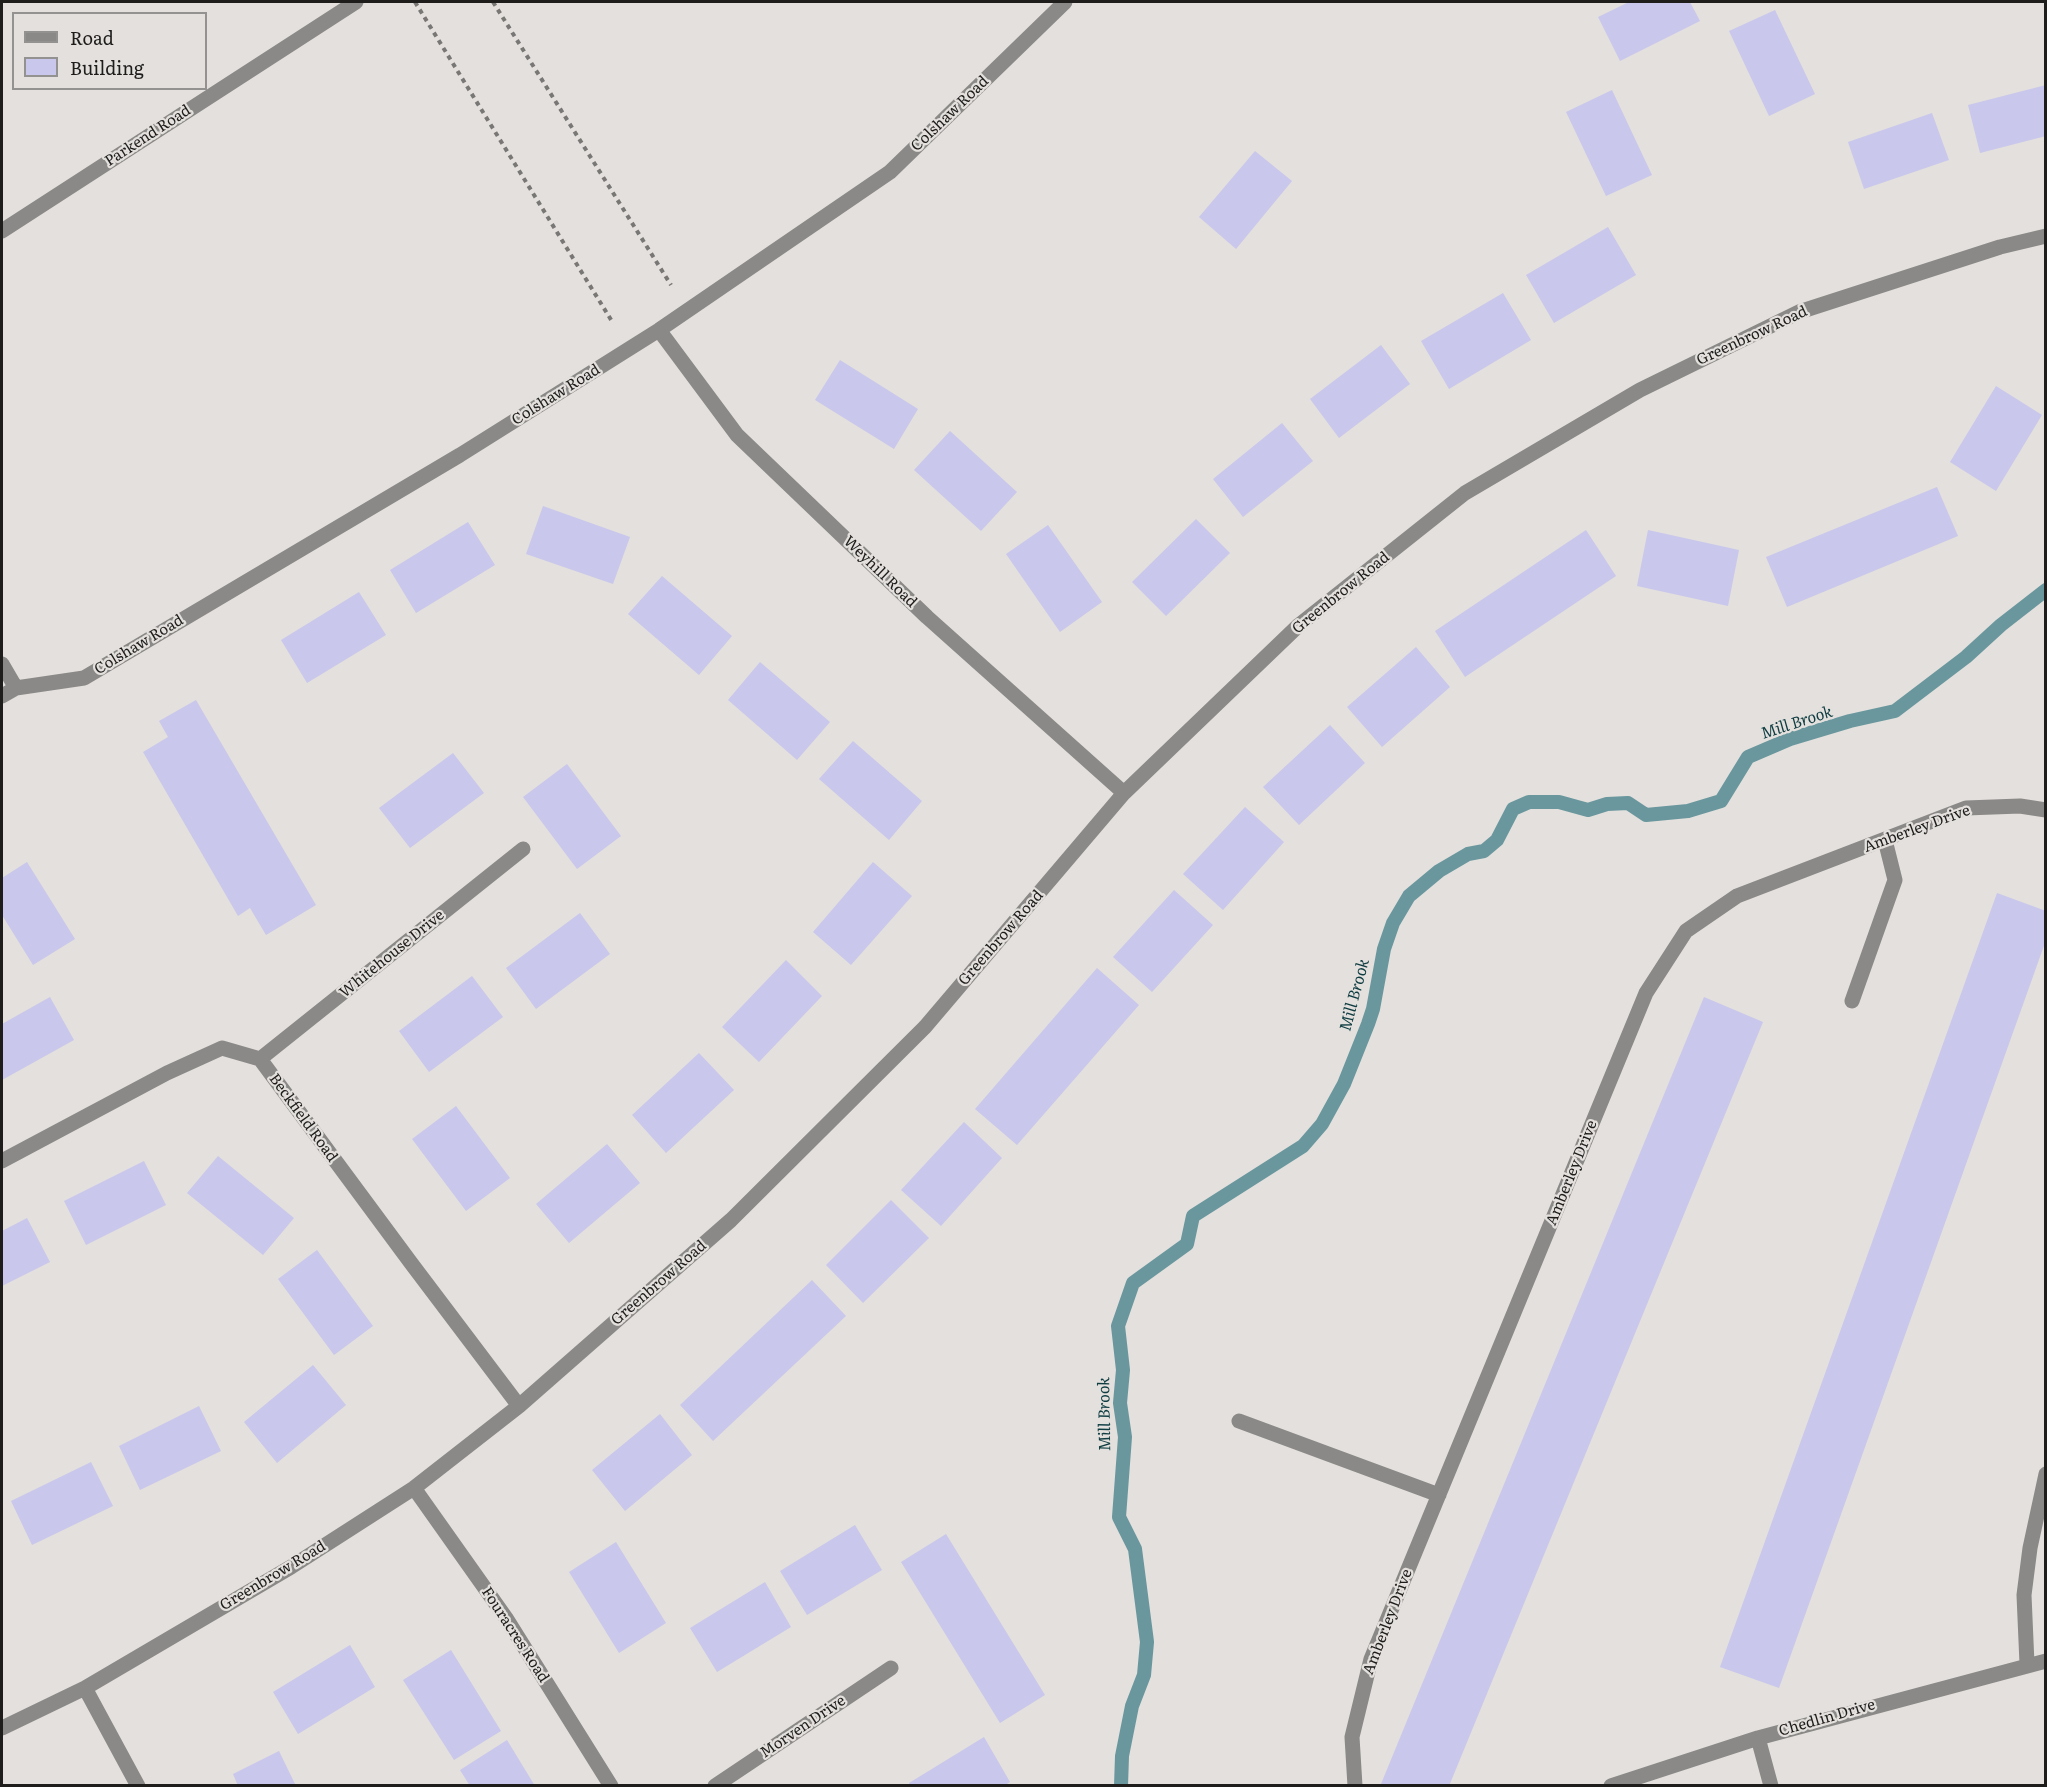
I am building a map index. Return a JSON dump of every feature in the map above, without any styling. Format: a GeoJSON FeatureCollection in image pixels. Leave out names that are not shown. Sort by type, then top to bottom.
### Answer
{"type":"FeatureCollection","features":[{"type":"Feature","properties":{"kind":"street","name":"Parkend Road"},"geometry":{"type":"LineString","coordinates":[[2,231],[356,2]]}},
{"type":"Feature","properties":{"kind":"street","name":"Colshaw Road"},"geometry":{"type":"LineString","coordinates":[[16,688],[84,678],[460,455],[629,349],[890,172],[1065,2]]}},
{"type":"Feature","properties":{"kind":"street","name":"Greenbrow Road"},"geometry":{"type":"LineString","coordinates":[[2,1728],[85,1688],[291,1567],[414,1488],[519,1406],[731,1220],[925,1027],[1124,794],[1299,625],[1465,493],[1640,390],[1799,312],[2000,247],[2046,236]]}},
{"type":"Feature","properties":{"kind":"street","name":"Weyhill Road"},"geometry":{"type":"LineString","coordinates":[[658,330],[737,435],[927,617],[1124,794]]}},
{"type":"Feature","properties":{"kind":"street"},"geometry":{"type":"LineString","coordinates":[[2,664],[16,688],[2,696]]}},
{"type":"Feature","properties":{"kind":"street","name":"Amberley Drive"},"geometry":{"type":"LineString","coordinates":[[1354,1785],[1352,1737],[1371,1659],[1646,993],[1686,931],[1737,896],[1966,808],[2020,806],[2046,810]]}},
{"type":"Feature","properties":{"kind":"street"},"geometry":{"type":"LineString","coordinates":[[1852,1001],[1895,880],[1885,840]]}},
{"type":"Feature","properties":{"kind":"street","name":"Whitehouse Drive"},"geometry":{"type":"LineString","coordinates":[[260,1059],[523,849]]}},
{"type":"Feature","properties":{"kind":"street","name":"Beckfield Road"},"geometry":{"type":"LineString","coordinates":[[2,1161],[167,1073],[222,1048],[260,1059],[519,1406]]}},
{"type":"Feature","properties":{"kind":"street"},"geometry":{"type":"LineString","coordinates":[[1239,1421],[1439,1495]]}},
{"type":"Feature","properties":{"kind":"street"},"geometry":{"type":"LineString","coordinates":[[2027,1664],[2024,1595],[2030,1548],[2046,1474]]}},
{"type":"Feature","properties":{"kind":"street","name":"Fouracres Road"},"geometry":{"type":"LineString","coordinates":[[414,1488],[506,1618],[611,1785]]}},
{"type":"Feature","properties":{"kind":"street","name":"Chedlin Drive"},"geometry":{"type":"LineString","coordinates":[[1611,1785],[1758,1737],[2027,1664],[2046,1661]]}},
{"type":"Feature","properties":{"kind":"street","name":"Morven Drive"},"geometry":{"type":"LineString","coordinates":[[715,1785],[891,1668]]}},
{"type":"Feature","properties":{"kind":"street"},"geometry":{"type":"LineString","coordinates":[[85,1688],[138,1785]]}},
{"type":"Feature","properties":{"kind":"street"},"geometry":{"type":"LineString","coordinates":[[1758,1737],[1771,1785]]}},
{"type":"Feature","properties":{"kind":"path"},"geometry":{"type":"LineString","coordinates":[[415,2],[629,349]]}},
{"type":"Feature","properties":{"kind":"path"},"geometry":{"type":"LineString","coordinates":[[493,2],[687,311]]}},
{"type":"Feature","properties":{"kind":"building"},"geometry":{"type":"Polygon","coordinates":[[[1629,2],[1690,2],[1700,21],[1620,61],[1598,17],[1629,2]]]}},
{"type":"Feature","properties":{"kind":"building"},"geometry":{"type":"Polygon","coordinates":[[[1775,10],[1815,94],[1769,116],[1729,31],[1775,10]]]}},
{"type":"Feature","properties":{"kind":"building"},"geometry":{"type":"Polygon","coordinates":[[[2046,85],[2046,136],[1980,153],[1968,105],[2046,85]]]}},
{"type":"Feature","properties":{"kind":"building"},"geometry":{"type":"Polygon","coordinates":[[[1612,90],[1652,175],[1606,196],[1566,112],[1612,90]]]}},
{"type":"Feature","properties":{"kind":"building"},"geometry":{"type":"Polygon","coordinates":[[[1932,113],[1949,160],[1864,189],[1848,142],[1932,113]]]}},
{"type":"Feature","properties":{"kind":"building"},"geometry":{"type":"Polygon","coordinates":[[[1255,151],[1292,181],[1236,249],[1199,217],[1255,151]]]}},
{"type":"Feature","properties":{"kind":"building"},"geometry":{"type":"Polygon","coordinates":[[[1608,227],[1636,275],[1554,323],[1526,275],[1608,227]]]}},
{"type":"Feature","properties":{"kind":"building"},"geometry":{"type":"Polygon","coordinates":[[[1503,293],[1531,340],[1449,389],[1421,341],[1503,293]]]}},
{"type":"Feature","properties":{"kind":"building"},"geometry":{"type":"Polygon","coordinates":[[[1381,345],[1410,384],[1339,438],[1310,399],[1381,345]]]}},
{"type":"Feature","properties":{"kind":"building"},"geometry":{"type":"Polygon","coordinates":[[[840,360],[918,409],[894,449],[815,400],[840,360]]]}},
{"type":"Feature","properties":{"kind":"building"},"geometry":{"type":"Polygon","coordinates":[[[1996,386],[2042,415],[1996,491],[1950,462],[1996,386]]]}},
{"type":"Feature","properties":{"kind":"building"},"geometry":{"type":"Polygon","coordinates":[[[1282,423],[1313,461],[1243,517],[1213,479],[1282,423]]]}},
{"type":"Feature","properties":{"kind":"building"},"geometry":{"type":"Polygon","coordinates":[[[950,431],[1017,492],[981,531],[914,470],[950,431]]]}},
{"type":"Feature","properties":{"kind":"building"},"geometry":{"type":"Polygon","coordinates":[[[1937,487],[1958,536],[1787,607],[1766,557],[1937,487]]]}},
{"type":"Feature","properties":{"kind":"building"},"geometry":{"type":"Polygon","coordinates":[[[543,506],[630,537],[613,584],[526,554],[543,506]]]}},
{"type":"Feature","properties":{"kind":"building"},"geometry":{"type":"Polygon","coordinates":[[[1196,519],[1230,553],[1166,616],[1132,582],[1196,519]]]}},
{"type":"Feature","properties":{"kind":"building"},"geometry":{"type":"Polygon","coordinates":[[[468,522],[495,565],[416,613],[390,570],[468,522]]]}},
{"type":"Feature","properties":{"kind":"building"},"geometry":{"type":"Polygon","coordinates":[[[1048,525],[1102,602],[1060,632],[1006,554],[1048,525]]]}},
{"type":"Feature","properties":{"kind":"building"},"geometry":{"type":"Polygon","coordinates":[[[1586,530],[1616,576],[1465,677],[1435,631],[1586,530]]]}},
{"type":"Feature","properties":{"kind":"building"},"geometry":{"type":"Polygon","coordinates":[[[1648,530],[1739,550],[1728,606],[1637,586],[1648,530]]]}},
{"type":"Feature","properties":{"kind":"building"},"geometry":{"type":"Polygon","coordinates":[[[662,576],[732,636],[699,675],[628,614],[662,576]]]}},
{"type":"Feature","properties":{"kind":"building"},"geometry":{"type":"Polygon","coordinates":[[[359,592],[386,635],[307,683],[281,640],[359,592]]]}},
{"type":"Feature","properties":{"kind":"building"},"geometry":{"type":"Polygon","coordinates":[[[1416,647],[1450,687],[1382,747],[1347,707],[1416,647]]]}},
{"type":"Feature","properties":{"kind":"building"},"geometry":{"type":"Polygon","coordinates":[[[760,662],[830,722],[797,760],[728,700],[760,662]]]}},
{"type":"Feature","properties":{"kind":"building"},"geometry":{"type":"Polygon","coordinates":[[[196,700],[316,905],[266,935],[250,908],[238,916],[143,752],[168,737],[159,721],[196,700]]]}},
{"type":"Feature","properties":{"kind":"building"},"geometry":{"type":"Polygon","coordinates":[[[1330,725],[1365,763],[1299,825],[1263,787],[1330,725]]]}},
{"type":"Feature","properties":{"kind":"building"},"geometry":{"type":"Polygon","coordinates":[[[853,741],[922,801],[889,840],[819,779],[853,741]]]}},
{"type":"Feature","properties":{"kind":"building"},"geometry":{"type":"Polygon","coordinates":[[[453,753],[484,793],[410,848],[379,808],[453,753]]]}},
{"type":"Feature","properties":{"kind":"building"},"geometry":{"type":"Polygon","coordinates":[[[567,764],[621,836],[577,869],[523,797],[567,764]]]}},
{"type":"Feature","properties":{"kind":"building"},"geometry":{"type":"Polygon","coordinates":[[[1245,807],[1284,842],[1223,910],[1183,874],[1245,807]]]}},
{"type":"Feature","properties":{"kind":"building"},"geometry":{"type":"Polygon","coordinates":[[[27,862],[75,939],[33,965],[2,915],[2,878],[27,862]]]}},
{"type":"Feature","properties":{"kind":"building"},"geometry":{"type":"Polygon","coordinates":[[[873,862],[912,896],[851,965],[813,932],[873,862]]]}},
{"type":"Feature","properties":{"kind":"building"},"geometry":{"type":"Polygon","coordinates":[[[1174,890],[1213,925],[1152,992],[1113,957],[1174,890]]]}},
{"type":"Feature","properties":{"kind":"building"},"geometry":{"type":"Polygon","coordinates":[[[1997,893],[2046,911],[2046,940],[1779,1688],[1720,1667],[1997,893]]]}},
{"type":"Feature","properties":{"kind":"building"},"geometry":{"type":"Polygon","coordinates":[[[580,913],[610,954],[536,1009],[506,968],[580,913]]]}},
{"type":"Feature","properties":{"kind":"building"},"geometry":{"type":"Polygon","coordinates":[[[786,960],[822,996],[759,1062],[722,1027],[786,960]]]}},
{"type":"Feature","properties":{"kind":"building"},"geometry":{"type":"Polygon","coordinates":[[[1097,968],[1139,1005],[1017,1145],[975,1109],[1097,968]]]}},
{"type":"Feature","properties":{"kind":"building"},"geometry":{"type":"Polygon","coordinates":[[[472,976],[503,1017],[429,1072],[399,1031],[472,976]]]}},
{"type":"Feature","properties":{"kind":"building"},"geometry":{"type":"Polygon","coordinates":[[[50,997],[74,1040],[2,1080],[2,1024],[50,997]]]}},
{"type":"Feature","properties":{"kind":"building"},"geometry":{"type":"Polygon","coordinates":[[[1704,997],[1763,1022],[1449,1786],[1385,1786],[1381,1784],[1704,997]]]}},
{"type":"Feature","properties":{"kind":"building"},"geometry":{"type":"Polygon","coordinates":[[[699,1053],[734,1090],[666,1153],[632,1115],[699,1053]]]}},
{"type":"Feature","properties":{"kind":"building"},"geometry":{"type":"Polygon","coordinates":[[[456,1106],[510,1178],[466,1211],[412,1139],[456,1106]]]}},
{"type":"Feature","properties":{"kind":"building"},"geometry":{"type":"Polygon","coordinates":[[[964,1122],[1002,1158],[941,1226],[901,1190],[964,1122]]]}},
{"type":"Feature","properties":{"kind":"building"},"geometry":{"type":"Polygon","coordinates":[[[607,1144],[640,1183],[569,1243],[536,1204],[607,1144]]]}},
{"type":"Feature","properties":{"kind":"building"},"geometry":{"type":"Polygon","coordinates":[[[218,1156],[294,1218],[263,1255],[187,1193],[218,1156]]]}},
{"type":"Feature","properties":{"kind":"building"},"geometry":{"type":"Polygon","coordinates":[[[144,1161],[166,1205],[86,1245],[64,1201],[144,1161]]]}},
{"type":"Feature","properties":{"kind":"building"},"geometry":{"type":"Polygon","coordinates":[[[891,1200],[929,1238],[863,1303],[826,1265],[891,1200]]]}},
{"type":"Feature","properties":{"kind":"building"},"geometry":{"type":"Polygon","coordinates":[[[27,1218],[50,1262],[2,1286],[2,1231],[27,1218]]]}},
{"type":"Feature","properties":{"kind":"building"},"geometry":{"type":"Polygon","coordinates":[[[317,1250],[373,1326],[334,1355],[278,1279],[317,1250]]]}},
{"type":"Feature","properties":{"kind":"building"},"geometry":{"type":"Polygon","coordinates":[[[812,1280],[846,1316],[713,1441],[680,1405],[812,1280]]]}},
{"type":"Feature","properties":{"kind":"building"},"geometry":{"type":"Polygon","coordinates":[[[313,1365],[346,1405],[277,1463],[244,1422],[313,1365]]]}},
{"type":"Feature","properties":{"kind":"building"},"geometry":{"type":"Polygon","coordinates":[[[199,1406],[221,1451],[140,1490],[119,1446],[199,1406]]]}},
{"type":"Feature","properties":{"kind":"building"},"geometry":{"type":"Polygon","coordinates":[[[660,1414],[692,1455],[625,1511],[592,1470],[660,1414]]]}},
{"type":"Feature","properties":{"kind":"building"},"geometry":{"type":"Polygon","coordinates":[[[91,1462],[113,1506],[32,1545],[11,1501],[91,1462]]]}},
{"type":"Feature","properties":{"kind":"building"},"geometry":{"type":"Polygon","coordinates":[[[855,1525],[882,1570],[807,1615],[780,1571],[855,1525]]]}},
{"type":"Feature","properties":{"kind":"building"},"geometry":{"type":"Polygon","coordinates":[[[946,1534],[1045,1695],[1000,1723],[901,1562],[946,1534]]]}},
{"type":"Feature","properties":{"kind":"building"},"geometry":{"type":"Polygon","coordinates":[[[616,1542],[666,1623],[619,1653],[569,1572],[616,1542]]]}},
{"type":"Feature","properties":{"kind":"building"},"geometry":{"type":"Polygon","coordinates":[[[765,1582],[791,1627],[717,1672],[690,1628],[765,1582]]]}},
{"type":"Feature","properties":{"kind":"building"},"geometry":{"type":"Polygon","coordinates":[[[350,1645],[375,1687],[298,1734],[273,1692],[350,1645]]]}},
{"type":"Feature","properties":{"kind":"building"},"geometry":{"type":"Polygon","coordinates":[[[451,1650],[501,1731],[454,1760],[403,1680],[451,1650]]]}},
{"type":"Feature","properties":{"kind":"building"},"geometry":{"type":"Polygon","coordinates":[[[984,1737],[1010,1782],[1004,1786],[910,1786],[909,1783],[984,1737]]]}},
{"type":"Feature","properties":{"kind":"building"},"geometry":{"type":"Polygon","coordinates":[[[507,1740],[535,1786],[470,1786],[460,1770],[507,1740]]]}},
{"type":"Feature","properties":{"kind":"building"},"geometry":{"type":"Polygon","coordinates":[[[279,1751],[296,1786],[238,1786],[233,1774],[279,1751]]]}},
{"type":"Feature","properties":{"kind":"waterway","name":"Mill Brook"},"geometry":{"type":"LineString","coordinates":[[1121,1786],[1122,1756],[1132,1706],[1144,1675],[1147,1642],[1135,1549],[1119,1517],[1125,1437],[1120,1403],[1123,1370],[1118,1326],[1133,1283],[1187,1244],[1193,1216],[1303,1146],[1322,1124],[1344,1084],[1368,1024],[1384,949],[1393,923],[1409,896],[1439,871],[1468,854],[1484,851],[1497,840],[1513,809],[1529,802],[1559,802],[1588,810],[1607,804],[1628,803],[1646,815],[1688,811],[1721,801],[1748,757],[1790,739],[1850,721],[1895,711],[1966,657],[2001,625],[2046,590]]}}]}
